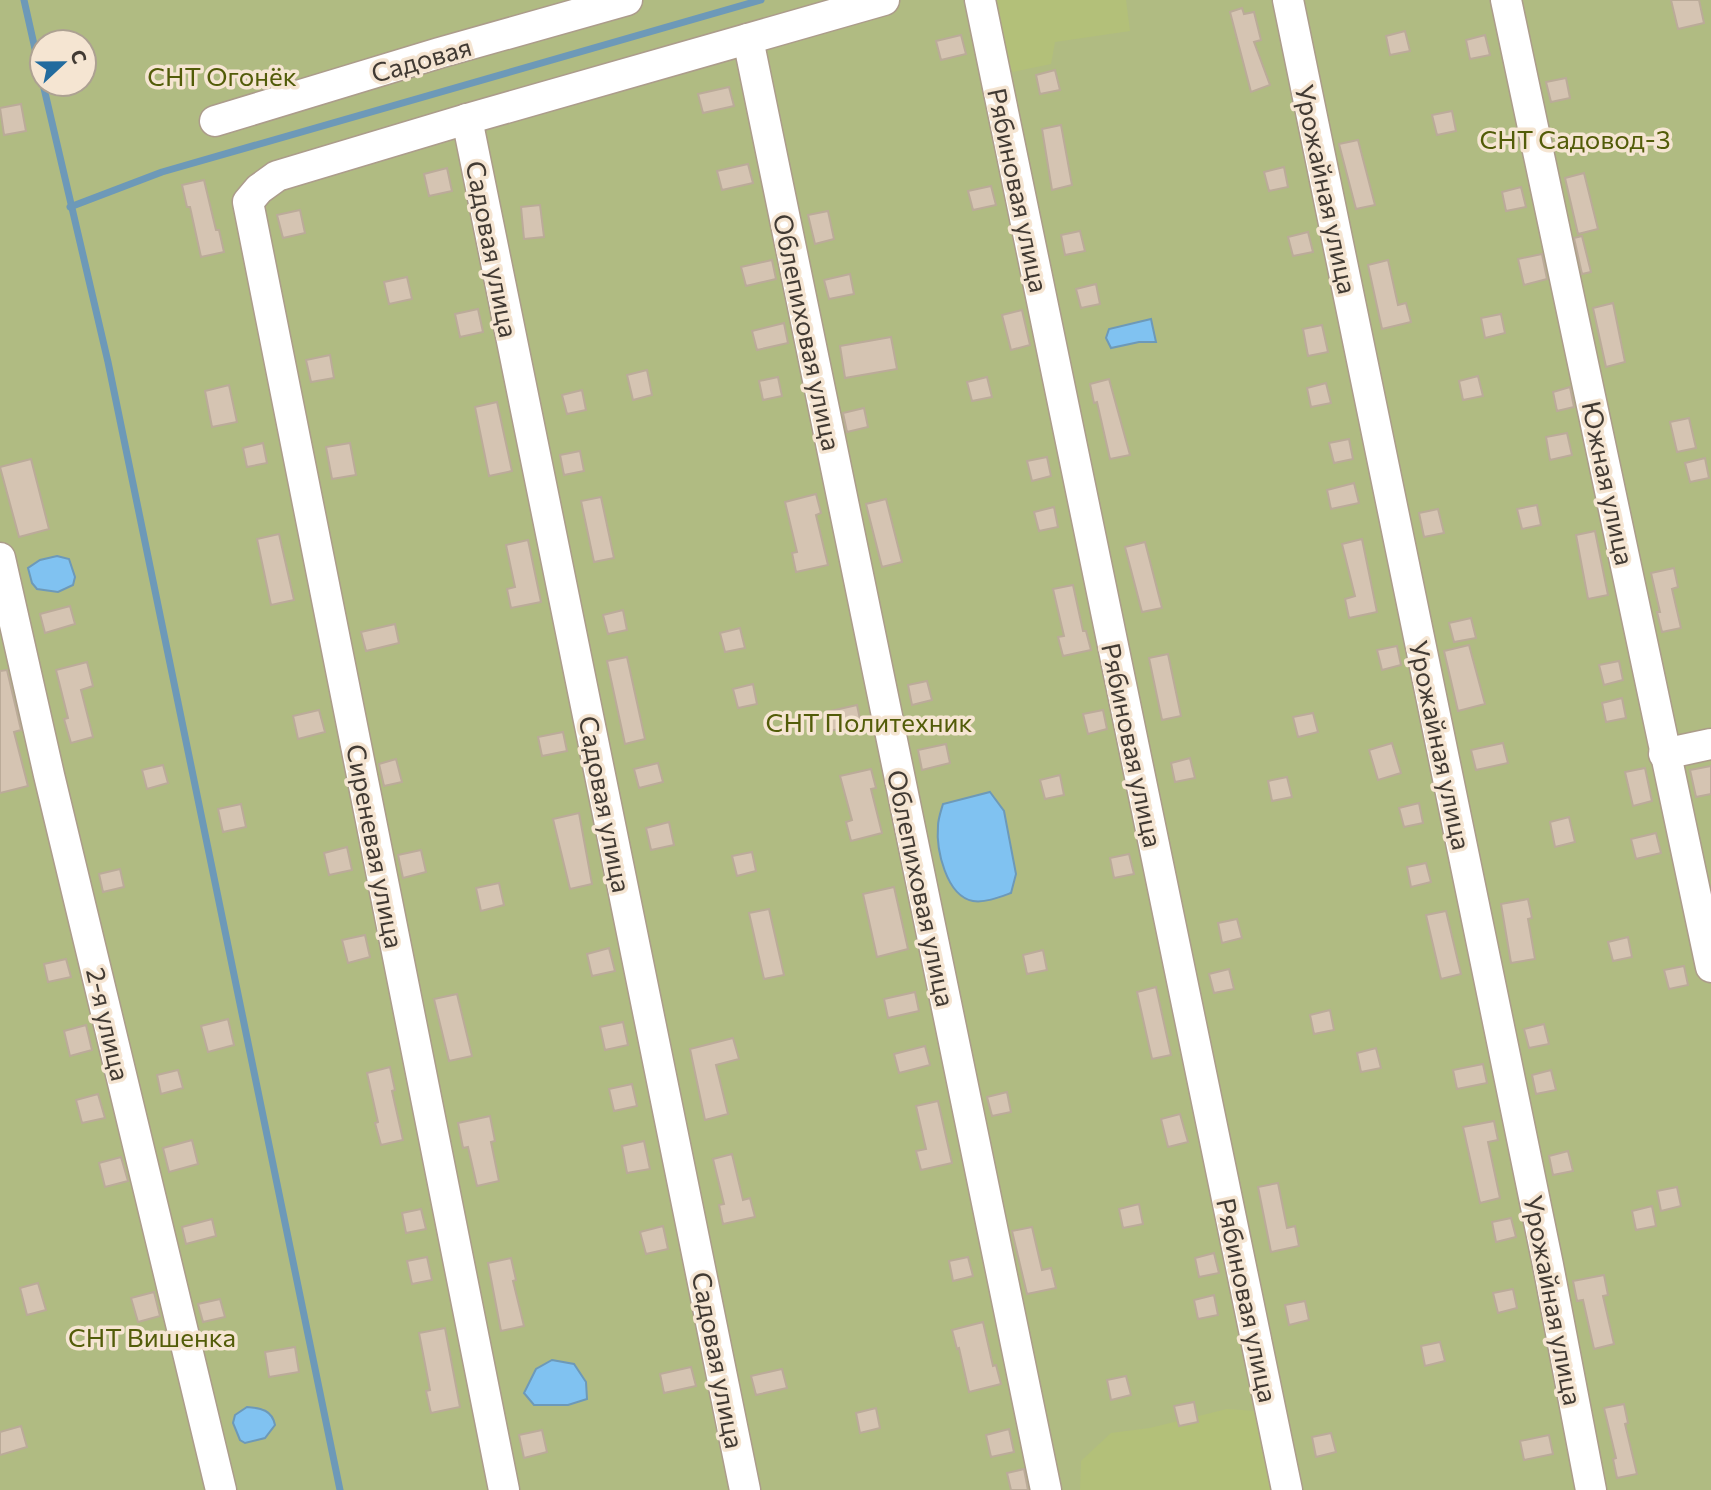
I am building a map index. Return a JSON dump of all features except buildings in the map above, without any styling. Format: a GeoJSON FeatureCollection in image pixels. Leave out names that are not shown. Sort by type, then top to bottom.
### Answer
{"type":"FeatureCollection","features":[{"type":"Feature","properties":{"kind":"street","name":"Садовая"},"geometry":{"type":"LineString","coordinates":[[215,121],[439,53],[628,0]]}},
{"type":"Feature","properties":{"kind":"street"},"geometry":{"type":"LineString","coordinates":[[467,119],[884,0]]}},
{"type":"Feature","properties":{"kind":"street","name":"Рябиновая улица"},"geometry":{"type":"LineString","coordinates":[[979,0],[1287,1490]]}},
{"type":"Feature","properties":{"kind":"street","name":"Урожайная улица"},"geometry":{"type":"LineString","coordinates":[[1287,0],[1548,1265],[1591,1490]]}},
{"type":"Feature","properties":{"kind":"street","name":"Южная улица"},"geometry":{"type":"LineString","coordinates":[[1506,0],[1711,967]]}},
{"type":"Feature","properties":{"kind":"street","name":"Облепиховая улица"},"geometry":{"type":"LineString","coordinates":[[748,39],[1046,1490]]}},
{"type":"Feature","properties":{"kind":"street","name":"Сиреневая улица"},"geometry":{"type":"LineString","coordinates":[[467,119],[277,176],[259,189],[248,202],[504,1490]]}},
{"type":"Feature","properties":{"kind":"street","name":"Садовая улица"},"geometry":{"type":"LineString","coordinates":[[467,119],[745,1490]]}},
{"type":"Feature","properties":{"kind":"street","name":"2-я улица"},"geometry":{"type":"LineString","coordinates":[[0,558],[221,1490]]}},
{"type":"Feature","properties":{"kind":"street"},"geometry":{"type":"LineString","coordinates":[[1664,754],[1711,744]]}},
{"type":"Feature","properties":{"kind":"green space","name":"СНТ Политехник"},"geometry":{"type":"Polygon","coordinates":[[[0,0],[1711,0],[1711,1490],[0,1490],[0,0]]]}},
{"type":"Feature","properties":{"kind":"green space"},"geometry":{"type":"Polygon","coordinates":[[[993,0],[1126,0],[1130,31],[1055,42],[1051,64],[1013,72],[1000,54],[993,0]]]}},
{"type":"Feature","properties":{"kind":"green space"},"geometry":{"type":"Polygon","coordinates":[[[1227,1409],[1257,1411],[1279,1490],[1080,1490],[1081,1461],[1111,1433],[1150,1428],[1227,1409]]]}},
{"type":"Feature","properties":{"kind":"water"},"geometry":{"type":"Polygon","coordinates":[[[1151,319],[1156,342],[1139,342],[1111,348],[1106,338],[1109,329],[1151,319]]]}},
{"type":"Feature","properties":{"kind":"water"},"geometry":{"type":"Polygon","coordinates":[[[57,556],[69,559],[75,577],[73,585],[58,592],[37,589],[32,583],[28,568],[40,560],[57,556]]]}},
{"type":"Feature","properties":{"kind":"water"},"geometry":{"type":"Polygon","coordinates":[[[990,792],[1004,811],[1016,874],[1011,893],[973,901],[956,890],[945,870],[939,847],[939,821],[943,804],[990,792]]]}},
{"type":"Feature","properties":{"kind":"water"},"geometry":{"type":"Polygon","coordinates":[[[552,1360],[574,1364],[586,1382],[587,1399],[568,1405],[534,1405],[524,1393],[536,1369],[552,1360]]]}},
{"type":"Feature","properties":{"kind":"water"},"geometry":{"type":"Polygon","coordinates":[[[247,1407],[265,1411],[275,1425],[265,1438],[245,1443],[240,1440],[233,1423],[235,1415],[247,1407]]]}},
{"type":"Feature","properties":{"kind":"waterway"},"geometry":{"type":"LineString","coordinates":[[24,0],[30,28]]}},
{"type":"Feature","properties":{"kind":"waterway"},"geometry":{"type":"LineString","coordinates":[[70,207],[162,172],[761,0]]}},
{"type":"Feature","properties":{"kind":"waterway"},"geometry":{"type":"LineString","coordinates":[[46,98],[108,362],[340,1490]]}},
{"type":"Feature","properties":{"kind":"park label","name":"СНТ Огонёк"},"geometry":{"type":"Point","coordinates":[222,75]}},
{"type":"Feature","properties":{"kind":"park label","name":"СНТ Садовод-3"},"geometry":{"type":"Point","coordinates":[1575,138]}},
{"type":"Feature","properties":{"kind":"park label","name":"СНТ Вишенка"},"geometry":{"type":"Point","coordinates":[152,1336]}}]}
